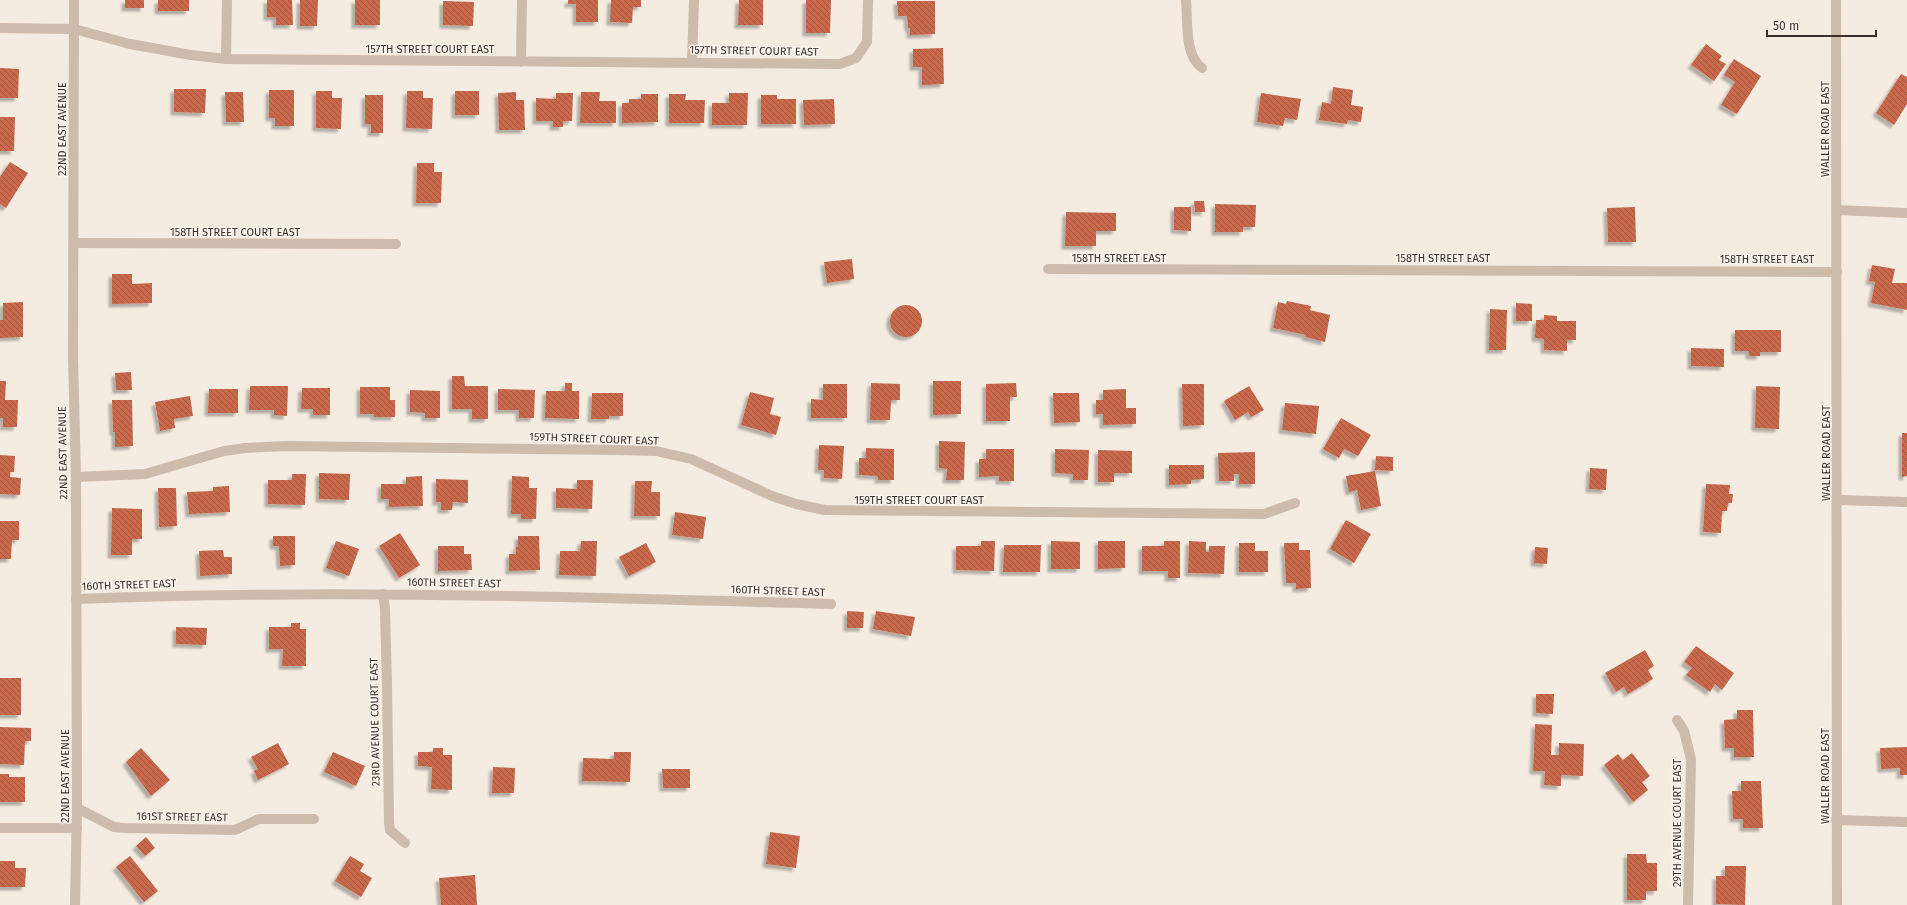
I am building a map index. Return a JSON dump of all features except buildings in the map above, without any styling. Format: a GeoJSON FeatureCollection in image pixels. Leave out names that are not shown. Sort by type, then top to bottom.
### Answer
{"type":"FeatureCollection","features":[{"type":"Feature","properties":{"kind":"street","name":"22ND EAST AVENUE"},"geometry":{"type":"LineString","coordinates":[[74,0],[73,357],[76,477],[77,808],[75,905]]}},
{"type":"Feature","properties":{"kind":"street"},"geometry":{"type":"LineString","coordinates":[[226,59],[227,0]]}},
{"type":"Feature","properties":{"kind":"street"},"geometry":{"type":"LineString","coordinates":[[521,62],[522,0]]}},
{"type":"Feature","properties":{"kind":"street"},"geometry":{"type":"LineString","coordinates":[[692,62],[694,0]]}},
{"type":"Feature","properties":{"kind":"street","name":"157TH STREET COURT EAST"},"geometry":{"type":"LineString","coordinates":[[0,28],[74,29],[130,44],[191,55],[226,59],[840,64],[856,58],[867,42],[868,0]]}},
{"type":"Feature","properties":{"kind":"street"},"geometry":{"type":"LineString","coordinates":[[1186,0],[1190,46],[1195,63],[1202,68]]}},
{"type":"Feature","properties":{"kind":"street","name":"WALLER ROAD EAST"},"geometry":{"type":"LineString","coordinates":[[1836,0],[1838,500],[1836,820],[1837,905]]}},
{"type":"Feature","properties":{"kind":"street"},"geometry":{"type":"LineString","coordinates":[[1837,210],[1907,213]]}},
{"type":"Feature","properties":{"kind":"street","name":"158TH STREET COURT EAST"},"geometry":{"type":"LineString","coordinates":[[74,243],[396,244]]}},
{"type":"Feature","properties":{"kind":"street","name":"158TH STREET EAST"},"geometry":{"type":"LineString","coordinates":[[1048,269],[1837,272]]}},
{"type":"Feature","properties":{"kind":"street","name":"159TH STREET COURT EAST"},"geometry":{"type":"LineString","coordinates":[[76,477],[145,474],[224,451],[245,448],[295,446],[618,450],[656,451],[691,459],[772,496],[796,504],[825,510],[1264,514],[1294,503]]}},
{"type":"Feature","properties":{"kind":"street"},"geometry":{"type":"LineString","coordinates":[[1838,500],[1907,502]]}},
{"type":"Feature","properties":{"kind":"street","name":"160TH STREET EAST"},"geometry":{"type":"LineString","coordinates":[[76,599],[383,594],[533,596],[831,604]]}},
{"type":"Feature","properties":{"kind":"street","name":"23RD AVENUE COURT EAST"},"geometry":{"type":"LineString","coordinates":[[383,594],[387,670],[388,822],[390,830],[405,843]]}},
{"type":"Feature","properties":{"kind":"street","name":"29TH AVENUE COURT EAST"},"geometry":{"type":"LineString","coordinates":[[1677,720],[1684,731],[1691,759],[1688,905]]}},
{"type":"Feature","properties":{"kind":"street","name":"161ST STREET EAST"},"geometry":{"type":"LineString","coordinates":[[77,808],[114,827],[124,828],[235,830],[259,819],[314,819]]}},
{"type":"Feature","properties":{"kind":"street"},"geometry":{"type":"LineString","coordinates":[[1836,820],[1907,822]]}},
{"type":"Feature","properties":{"kind":"street"},"geometry":{"type":"LineString","coordinates":[[0,828],[77,828]]}}]}
